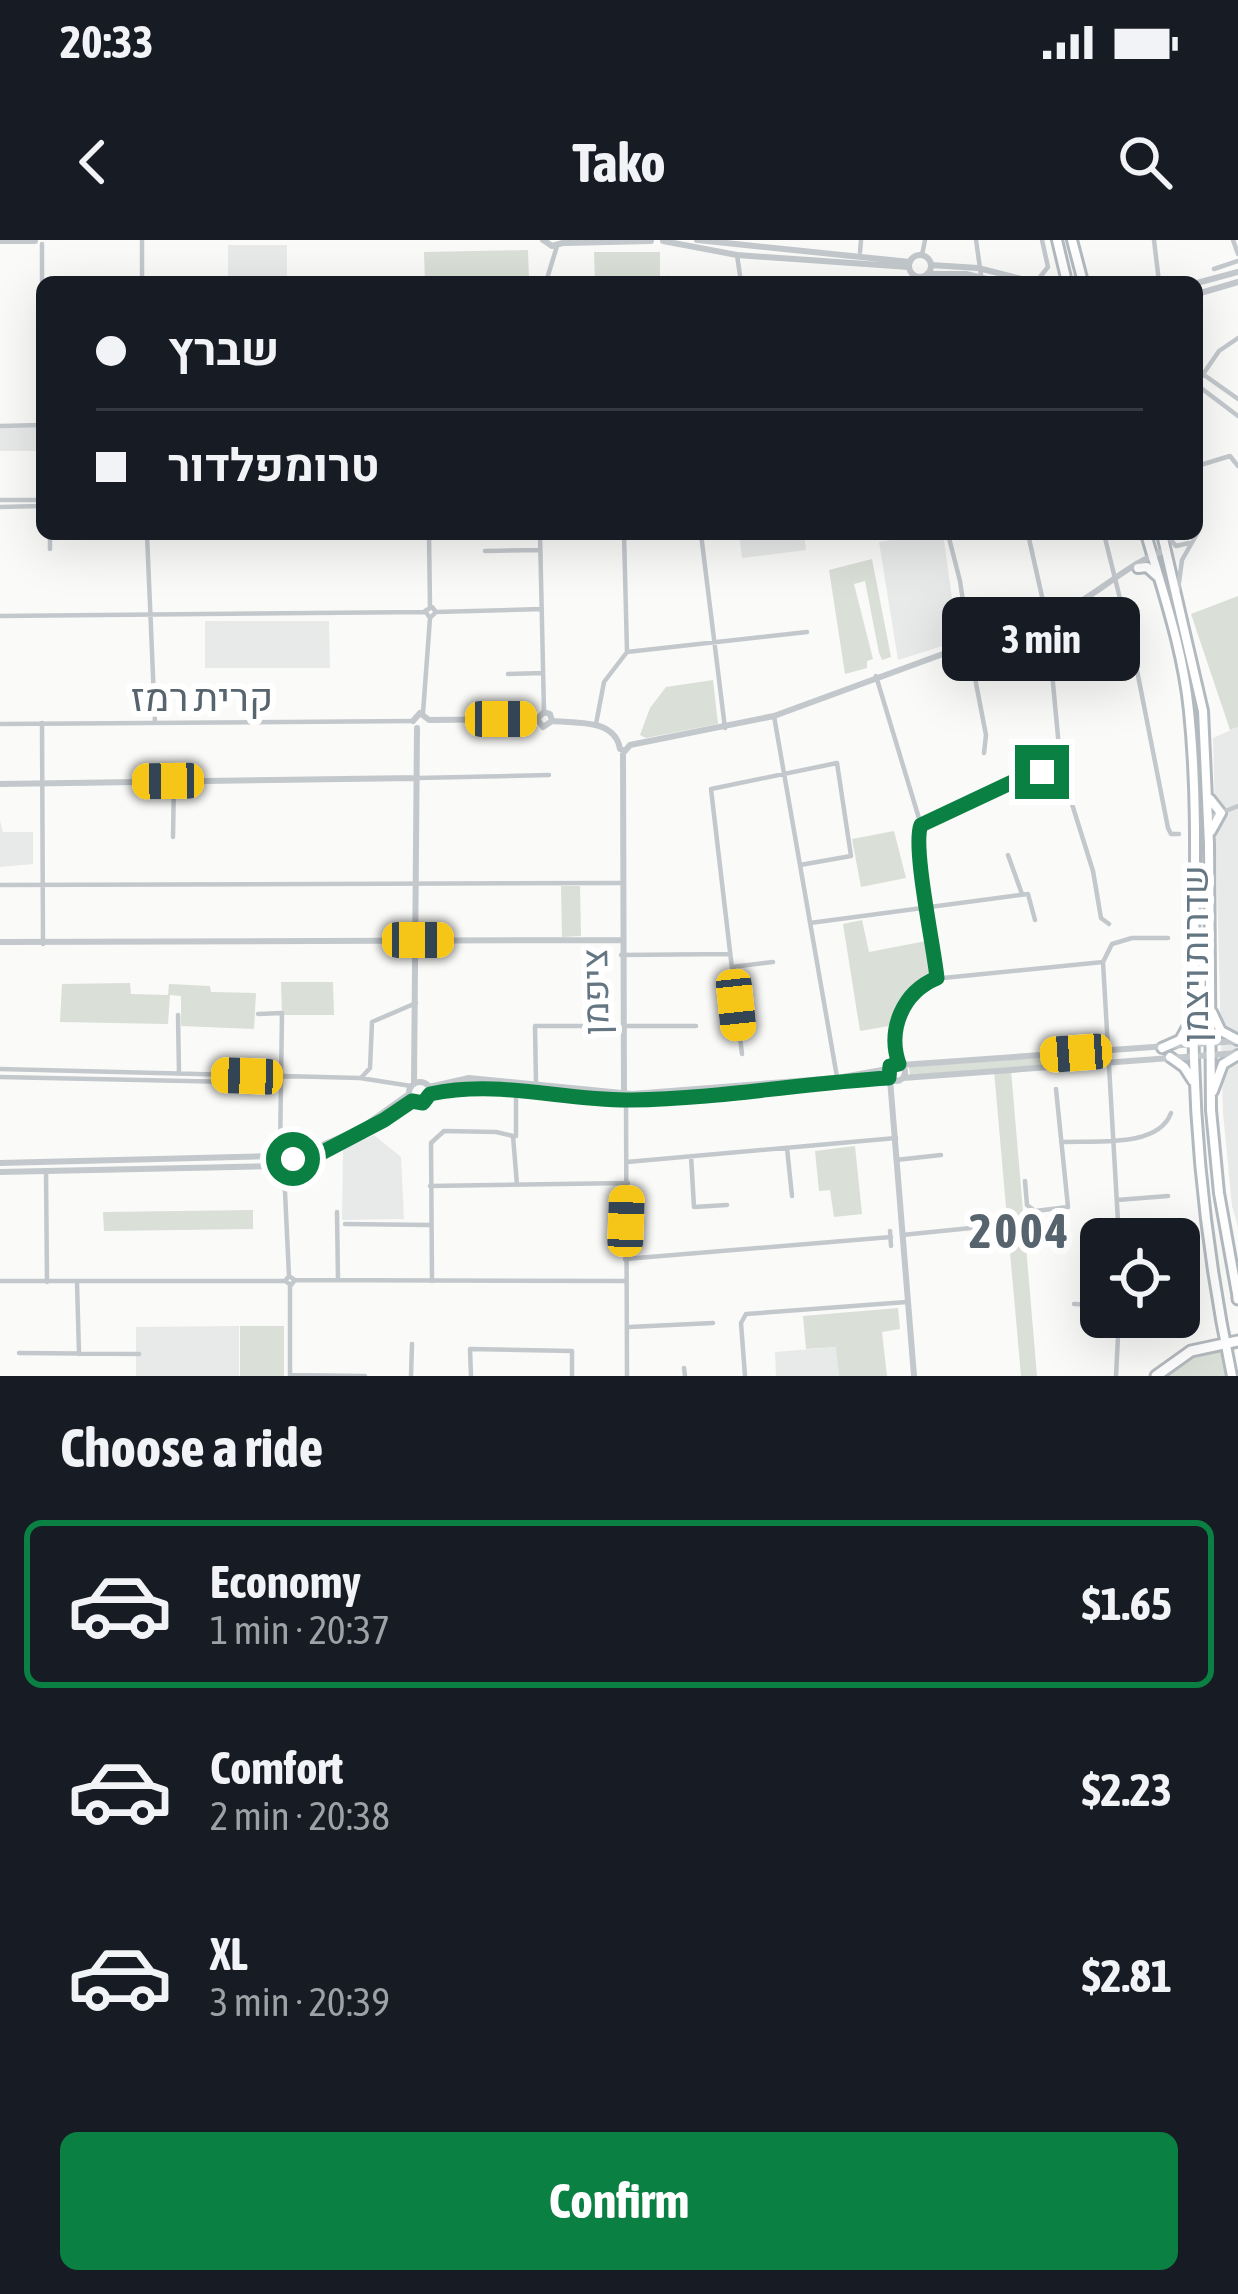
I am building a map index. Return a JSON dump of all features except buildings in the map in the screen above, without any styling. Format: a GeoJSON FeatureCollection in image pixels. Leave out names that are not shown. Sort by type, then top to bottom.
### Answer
{"type":"FeatureCollection","features":[{"type":"Feature","properties":{"kind":"highway"},"geometry":{"type":"LineString","coordinates":[[1156,1376],[1191,1351],[1232,1341]]}},
{"type":"Feature","properties":{"kind":"main road"},"geometry":{"type":"LineString","coordinates":[[1057,240],[1065,276]]}},
{"type":"Feature","properties":{"kind":"main road"},"geometry":{"type":"LineString","coordinates":[[1072,240],[1083,276]]}},
{"type":"Feature","properties":{"kind":"main road"},"geometry":{"type":"LineString","coordinates":[[1060,276],[1061,260]]}},
{"type":"Feature","properties":{"kind":"main road","name":"שדרות ויצמן"},"geometry":{"type":"LineString","coordinates":[[1148,540],[1178,638],[1189,710],[1201,1192],[1232,1341],[1232,1376]]}},
{"type":"Feature","properties":{"kind":"main road","name":"שדרות ויצמן"},"geometry":{"type":"LineString","coordinates":[[1165,540],[1203,711],[1211,1110],[1219,1192],[1238,1299]]}},
{"type":"Feature","properties":{"kind":"main road"},"geometry":{"type":"LineString","coordinates":[[1138,568],[1148,567],[1161,584]]}},
{"type":"Feature","properties":{"kind":"main road"},"geometry":{"type":"LineString","coordinates":[[1208,786],[1212,806],[1221,813],[1209,844]]}},
{"type":"Feature","properties":{"kind":"main road"},"geometry":{"type":"LineString","coordinates":[[1209,1002],[1218,1026],[1238,1041]]}},
{"type":"Feature","properties":{"kind":"main road"},"geometry":{"type":"LineString","coordinates":[[1162,1048],[1180,1040],[1195,1007]]}},
{"type":"Feature","properties":{"kind":"main road"},"geometry":{"type":"LineString","coordinates":[[1211,1110],[1218,1071],[1238,1054]]}},
{"type":"Feature","properties":{"kind":"main road"},"geometry":{"type":"LineString","coordinates":[[1170,1057],[1184,1067],[1195,1087]]}},
{"type":"Feature","properties":{"kind":"street"},"geometry":{"type":"LineString","coordinates":[[142,240],[142,276]]}},
{"type":"Feature","properties":{"kind":"street"},"geometry":{"type":"LineString","coordinates":[[543,240],[664,241],[737,255],[980,276]]}},
{"type":"Feature","properties":{"kind":"street"},"geometry":{"type":"LineString","coordinates":[[697,240],[804,251],[917,274],[931,265]]}},
{"type":"Feature","properties":{"kind":"street"},"geometry":{"type":"LineString","coordinates":[[804,251],[805,240]]}},
{"type":"Feature","properties":{"kind":"street"},"geometry":{"type":"LineString","coordinates":[[860,252],[861,240]]}},
{"type":"Feature","properties":{"kind":"street"},"geometry":{"type":"LineString","coordinates":[[917,274],[925,240]]}},
{"type":"Feature","properties":{"kind":"street"},"geometry":{"type":"LineString","coordinates":[[976,240],[980,276]]}},
{"type":"Feature","properties":{"kind":"street"},"geometry":{"type":"LineString","coordinates":[[1040,276],[1048,267],[1042,240]]}},
{"type":"Feature","properties":{"kind":"street"},"geometry":{"type":"LineString","coordinates":[[1154,240],[1158,276]]}},
{"type":"Feature","properties":{"kind":"street"},"geometry":{"type":"LineString","coordinates":[[1214,269],[1238,258],[1233,240]]}},
{"type":"Feature","properties":{"kind":"street"},"geometry":{"type":"LineString","coordinates":[[0,241],[40,241],[42,276]]}},
{"type":"Feature","properties":{"kind":"street"},"geometry":{"type":"LineString","coordinates":[[549,276],[563,243]]}},
{"type":"Feature","properties":{"kind":"street"},"geometry":{"type":"LineString","coordinates":[[737,255],[740,276]]}},
{"type":"Feature","properties":{"kind":"street"},"geometry":{"type":"LineString","coordinates":[[922,256],[931,265],[980,276]]}},
{"type":"Feature","properties":{"kind":"street"},"geometry":{"type":"LineString","coordinates":[[1203,281],[1238,272]]}},
{"type":"Feature","properties":{"kind":"street"},"geometry":{"type":"LineString","coordinates":[[1203,292],[1238,282]]}},
{"type":"Feature","properties":{"kind":"street"},"geometry":{"type":"LineString","coordinates":[[1203,369],[1238,338]]}},
{"type":"Feature","properties":{"kind":"street"},"geometry":{"type":"LineString","coordinates":[[1203,374],[1238,399]]}},
{"type":"Feature","properties":{"kind":"street"},"geometry":{"type":"LineString","coordinates":[[1203,389],[1238,416]]}},
{"type":"Feature","properties":{"kind":"street"},"geometry":{"type":"LineString","coordinates":[[0,426],[36,425]]}},
{"type":"Feature","properties":{"kind":"street"},"geometry":{"type":"LineString","coordinates":[[1203,464],[1230,456],[1238,466]]}},
{"type":"Feature","properties":{"kind":"street"},"geometry":{"type":"LineString","coordinates":[[0,504],[36,503]]}},
{"type":"Feature","properties":{"kind":"street"},"geometry":{"type":"LineString","coordinates":[[50,540],[50,549]]}},
{"type":"Feature","properties":{"kind":"street"},"geometry":{"type":"LineString","coordinates":[[147,540],[155,723]]}},
{"type":"Feature","properties":{"kind":"street"},"geometry":{"type":"LineString","coordinates":[[429,720],[423,712],[430,540]]}},
{"type":"Feature","properties":{"kind":"street"},"geometry":{"type":"LineString","coordinates":[[540,540],[540,716],[543,728],[552,721]]}},
{"type":"Feature","properties":{"kind":"street"},"geometry":{"type":"LineString","coordinates":[[596,724],[604,682],[628,652],[624,540]]}},
{"type":"Feature","properties":{"kind":"street"},"geometry":{"type":"LineString","coordinates":[[702,540],[725,728]]}},
{"type":"Feature","properties":{"kind":"street"},"geometry":{"type":"LineString","coordinates":[[950,540],[968,636],[977,643]]}},
{"type":"Feature","properties":{"kind":"street"},"geometry":{"type":"LineString","coordinates":[[1029,540],[1047,619],[1061,769],[1093,871],[1101,918],[1109,924]]}},
{"type":"Feature","properties":{"kind":"street"},"geometry":{"type":"LineString","coordinates":[[1106,540],[1119,577],[1168,828],[1171,834],[1179,834]]}},
{"type":"Feature","properties":{"kind":"street"},"geometry":{"type":"LineString","coordinates":[[1171,540],[1176,545],[1193,540]]}},
{"type":"Feature","properties":{"kind":"street"},"geometry":{"type":"LineString","coordinates":[[1178,590],[1181,560],[1193,540]]}},
{"type":"Feature","properties":{"kind":"street"},"geometry":{"type":"LineString","coordinates":[[485,551],[541,550]]}},
{"type":"Feature","properties":{"kind":"street"},"geometry":{"type":"LineString","coordinates":[[429,720],[540,716],[608,728],[619,741],[627,740],[626,748],[725,728],[774,716],[1047,619],[1168,554]]}},
{"type":"Feature","properties":{"kind":"street"},"geometry":{"type":"LineString","coordinates":[[1119,577],[1153,558]]}},
{"type":"Feature","properties":{"kind":"street"},"geometry":{"type":"LineString","coordinates":[[0,616],[542,609]]}},
{"type":"Feature","properties":{"kind":"street"},"geometry":{"type":"LineString","coordinates":[[628,652],[807,632]]}},
{"type":"Feature","properties":{"kind":"street"},"geometry":{"type":"LineString","coordinates":[[968,636],[963,639],[986,735],[984,753]]}},
{"type":"Feature","properties":{"kind":"street"},"geometry":{"type":"LineString","coordinates":[[508,674],[543,673]]}},
{"type":"Feature","properties":{"kind":"street"},"geometry":{"type":"LineString","coordinates":[[876,676],[921,825],[916,845],[937,978]]}},
{"type":"Feature","properties":{"kind":"street"},"geometry":{"type":"LineString","coordinates":[[423,712],[417,714],[416,724],[418,940],[412,1091],[423,1103],[429,1091],[469,1078],[625,1097],[1238,1041]]}},
{"type":"Feature","properties":{"kind":"street"},"geometry":{"type":"LineString","coordinates":[[774,716],[837,1078]]}},
{"type":"Feature","properties":{"kind":"street"},"geometry":{"type":"LineString","coordinates":[[0,724],[416,724],[426,728],[429,720]]}},
{"type":"Feature","properties":{"kind":"street"},"geometry":{"type":"LineString","coordinates":[[42,723],[43,944]]}},
{"type":"Feature","properties":{"kind":"street","name":"ציפמן"},"geometry":{"type":"LineString","coordinates":[[626,748],[620,883],[628,1183],[627,1376]]}},
{"type":"Feature","properties":{"kind":"street"},"geometry":{"type":"LineString","coordinates":[[742,1054],[711,789],[837,763],[851,856],[800,865]]}},
{"type":"Feature","properties":{"kind":"street"},"geometry":{"type":"LineString","coordinates":[[921,825],[1023,777],[1061,769]]}},
{"type":"Feature","properties":{"kind":"street"},"geometry":{"type":"LineString","coordinates":[[0,784],[549,775]]}},
{"type":"Feature","properties":{"kind":"street"},"geometry":{"type":"LineString","coordinates":[[173,837],[174,780]]}},
{"type":"Feature","properties":{"kind":"street"},"geometry":{"type":"LineString","coordinates":[[1195,818],[1238,806]]}},
{"type":"Feature","properties":{"kind":"street"},"geometry":{"type":"LineString","coordinates":[[1008,855],[1022,895]]}},
{"type":"Feature","properties":{"kind":"street"},"geometry":{"type":"LineString","coordinates":[[0,885],[620,883]]}},
{"type":"Feature","properties":{"kind":"street"},"geometry":{"type":"LineString","coordinates":[[810,923],[1028,894],[1035,920]]}},
{"type":"Feature","properties":{"kind":"street"},"geometry":{"type":"LineString","coordinates":[[1118,1218],[1103,962],[1112,944],[1120,940],[1168,938]]}},
{"type":"Feature","properties":{"kind":"street"},"geometry":{"type":"LineString","coordinates":[[0,943],[621,940]]}},
{"type":"Feature","properties":{"kind":"street"},"geometry":{"type":"LineString","coordinates":[[621,955],[730,954]]}},
{"type":"Feature","properties":{"kind":"street"},"geometry":{"type":"LineString","coordinates":[[732,967],[773,962]]}},
{"type":"Feature","properties":{"kind":"street"},"geometry":{"type":"LineString","coordinates":[[914,1376],[893,1070],[894,1038],[906,1003],[921,986],[937,978],[1103,962]]}},
{"type":"Feature","properties":{"kind":"street"},"geometry":{"type":"LineString","coordinates":[[360,1078],[370,1069],[373,1022],[416,1003]]}},
{"type":"Feature","properties":{"kind":"street"},"geometry":{"type":"LineString","coordinates":[[258,1013],[282,1013],[280,1157],[290,1281],[290,1376],[365,1376]]}},
{"type":"Feature","properties":{"kind":"street"},"geometry":{"type":"LineString","coordinates":[[178,1015],[179,1074]]}},
{"type":"Feature","properties":{"kind":"street"},"geometry":{"type":"LineString","coordinates":[[536,1083],[535,1026],[696,1026]]}},
{"type":"Feature","properties":{"kind":"street"},"geometry":{"type":"LineString","coordinates":[[893,1070],[902,1079],[1238,1054]]}},
{"type":"Feature","properties":{"kind":"street"},"geometry":{"type":"LineString","coordinates":[[0,1073],[360,1078],[412,1091],[469,1086],[625,1097],[724,1096],[893,1070]]}},
{"type":"Feature","properties":{"kind":"street"},"geometry":{"type":"LineString","coordinates":[[893,1070],[902,1079]]}},
{"type":"Feature","properties":{"kind":"street"},"geometry":{"type":"LineString","coordinates":[[0,1073],[281,1080]]}},
{"type":"Feature","properties":{"kind":"street"},"geometry":{"type":"LineString","coordinates":[[894,1098],[902,1079]]}},
{"type":"Feature","properties":{"kind":"street"},"geometry":{"type":"LineString","coordinates":[[516,1088],[517,1185]]}},
{"type":"Feature","properties":{"kind":"street"},"geometry":{"type":"LineString","coordinates":[[1025,1181],[1027,1205],[1035,1211],[1068,1208],[1056,1089]]}},
{"type":"Feature","properties":{"kind":"street"},"geometry":{"type":"LineString","coordinates":[[0,1167],[46,1171],[302,1154],[360,1130],[412,1091]]}},
{"type":"Feature","properties":{"kind":"street"},"geometry":{"type":"LineString","coordinates":[[284,1171],[362,1133],[412,1091]]}},
{"type":"Feature","properties":{"kind":"street"},"geometry":{"type":"LineString","coordinates":[[1060,1142],[1150,1135],[1168,1123],[1172,1114]]}},
{"type":"Feature","properties":{"kind":"street"},"geometry":{"type":"LineString","coordinates":[[432,1281],[431,1143],[444,1131],[496,1132],[513,1136],[516,1142]]}},
{"type":"Feature","properties":{"kind":"street"},"geometry":{"type":"LineString","coordinates":[[627,1162],[896,1138]]}},
{"type":"Feature","properties":{"kind":"street"},"geometry":{"type":"LineString","coordinates":[[787,1148],[792,1196]]}},
{"type":"Feature","properties":{"kind":"street"},"geometry":{"type":"LineString","coordinates":[[896,1160],[941,1155]]}},
{"type":"Feature","properties":{"kind":"street"},"geometry":{"type":"LineString","coordinates":[[691,1156],[694,1207],[727,1205]]}},
{"type":"Feature","properties":{"kind":"street"},"geometry":{"type":"LineString","coordinates":[[0,1167],[280,1157],[292,1165]]}},
{"type":"Feature","properties":{"kind":"street"},"geometry":{"type":"LineString","coordinates":[[46,1171],[47,1282]]}},
{"type":"Feature","properties":{"kind":"street"},"geometry":{"type":"LineString","coordinates":[[430,1186],[628,1183]]}},
{"type":"Feature","properties":{"kind":"street"},"geometry":{"type":"LineString","coordinates":[[1117,1200],[1168,1196]]}},
{"type":"Feature","properties":{"kind":"street"},"geometry":{"type":"LineString","coordinates":[[337,1212],[338,1281]]}},
{"type":"Feature","properties":{"kind":"street"},"geometry":{"type":"LineString","coordinates":[[345,1224],[431,1225]]}},
{"type":"Feature","properties":{"kind":"street"},"geometry":{"type":"LineString","coordinates":[[902,1235],[991,1226]]}},
{"type":"Feature","properties":{"kind":"street"},"geometry":{"type":"LineString","coordinates":[[625,1259],[890,1234],[891,1246]]}},
{"type":"Feature","properties":{"kind":"street"},"geometry":{"type":"LineString","coordinates":[[0,1281],[626,1282]]}},
{"type":"Feature","properties":{"kind":"street"},"geometry":{"type":"LineString","coordinates":[[77,1282],[79,1354]]}},
{"type":"Feature","properties":{"kind":"street"},"geometry":{"type":"LineString","coordinates":[[745,1376],[741,1323],[746,1314],[908,1302]]}},
{"type":"Feature","properties":{"kind":"street"},"geometry":{"type":"LineString","coordinates":[[1074,1304],[1080,1304]]}},
{"type":"Feature","properties":{"kind":"street"},"geometry":{"type":"LineString","coordinates":[[626,1328],[713,1323]]}},
{"type":"Feature","properties":{"kind":"street"},"geometry":{"type":"LineString","coordinates":[[1116,1376],[1118,1338]]}},
{"type":"Feature","properties":{"kind":"street"},"geometry":{"type":"LineString","coordinates":[[411,1376],[412,1344]]}},
{"type":"Feature","properties":{"kind":"street"},"geometry":{"type":"LineString","coordinates":[[471,1376],[470,1349],[572,1351],[572,1376]]}},
{"type":"Feature","properties":{"kind":"street"},"geometry":{"type":"LineString","coordinates":[[19,1353],[139,1354]]}},
{"type":"Feature","properties":{"kind":"shaded area"},"geometry":{"type":"Polygon","coordinates":[[[228,245],[287,245],[287,276],[228,276],[228,245]]]}},
{"type":"Feature","properties":{"kind":"shaded area"},"geometry":{"type":"Polygon","coordinates":[[[528,250],[529,276],[425,276],[424,252],[528,250]]]}},
{"type":"Feature","properties":{"kind":"shaded area"},"geometry":{"type":"Polygon","coordinates":[[[594,252],[660,252],[660,276],[595,276],[594,252]]]}},
{"type":"Feature","properties":{"kind":"shaded area"},"geometry":{"type":"Polygon","coordinates":[[[36,427],[36,451],[0,451],[0,428],[36,427]]]}},
{"type":"Feature","properties":{"kind":"shaded area"},"geometry":{"type":"Polygon","coordinates":[[[740,540],[805,540],[806,550],[742,558],[740,540]]]}},
{"type":"Feature","properties":{"kind":"shaded area"},"geometry":{"type":"Polygon","coordinates":[[[944,540],[958,641],[898,660],[879,542],[944,540]]]}},
{"type":"Feature","properties":{"kind":"shaded area"},"geometry":{"type":"Polygon","coordinates":[[[872,559],[891,657],[882,660],[879,653],[865,581],[854,584],[873,659],[867,661],[867,668],[845,674],[829,570],[872,559]]]}},
{"type":"Feature","properties":{"kind":"shaded area"},"geometry":{"type":"Polygon","coordinates":[[[1238,596],[1238,727],[1230,730],[1191,614],[1238,596]]]}},
{"type":"Feature","properties":{"kind":"shaded area"},"geometry":{"type":"Polygon","coordinates":[[[205,621],[329,621],[330,668],[205,668],[205,621]]]}},
{"type":"Feature","properties":{"kind":"shaded area"},"geometry":{"type":"Polygon","coordinates":[[[713,680],[718,724],[646,738],[640,735],[650,708],[666,687],[713,680]]]}},
{"type":"Feature","properties":{"kind":"shaded area"},"geometry":{"type":"Polygon","coordinates":[[[1238,727],[1238,1227],[1223,1113],[1213,738],[1238,727]]]}},
{"type":"Feature","properties":{"kind":"shaded area"},"geometry":{"type":"Polygon","coordinates":[[[0,820],[3,832],[33,832],[33,864],[0,867],[0,820]]]}},
{"type":"Feature","properties":{"kind":"shaded area"},"geometry":{"type":"Polygon","coordinates":[[[894,831],[906,878],[861,887],[852,839],[894,831]]]}},
{"type":"Feature","properties":{"kind":"shaded area"},"geometry":{"type":"Polygon","coordinates":[[[561,886],[580,886],[581,936],[562,937],[561,886]]]}},
{"type":"Feature","properties":{"kind":"shaded area"},"geometry":{"type":"Polygon","coordinates":[[[862,920],[869,952],[926,941],[931,973],[900,1000],[889,1026],[860,1031],[843,924],[862,920]]]}},
{"type":"Feature","properties":{"kind":"shaded area"},"geometry":{"type":"Polygon","coordinates":[[[281,982],[333,982],[334,1015],[282,1015],[281,982]]]}},
{"type":"Feature","properties":{"kind":"shaded area"},"geometry":{"type":"Polygon","coordinates":[[[130,983],[131,994],[168,995],[169,984],[210,986],[211,992],[256,993],[254,1029],[181,1026],[181,996],[170,995],[168,1024],[60,1022],[62,984],[130,983]]]}},
{"type":"Feature","properties":{"kind":"shaded area"},"geometry":{"type":"Polygon","coordinates":[[[1104,1053],[1105,1060],[910,1076],[909,1067],[1104,1053]]]}},
{"type":"Feature","properties":{"kind":"shaded area"},"geometry":{"type":"Polygon","coordinates":[[[1011,1070],[1037,1376],[1021,1376],[994,1071],[1011,1070]]]}},
{"type":"Feature","properties":{"kind":"shaded area"},"geometry":{"type":"Polygon","coordinates":[[[374,1135],[401,1157],[404,1219],[342,1220],[343,1149],[374,1135]]]}},
{"type":"Feature","properties":{"kind":"shaded area"},"geometry":{"type":"Polygon","coordinates":[[[855,1146],[862,1214],[834,1217],[830,1190],[819,1191],[815,1151],[855,1146]]]}},
{"type":"Feature","properties":{"kind":"shaded area"},"geometry":{"type":"Polygon","coordinates":[[[253,1210],[253,1229],[104,1231],[103,1212],[253,1210]]]}},
{"type":"Feature","properties":{"kind":"shaded area"},"geometry":{"type":"Polygon","coordinates":[[[898,1308],[900,1329],[882,1332],[887,1376],[839,1376],[836,1347],[806,1349],[803,1316],[898,1308]]]}},
{"type":"Feature","properties":{"kind":"shaded area"},"geometry":{"type":"Polygon","coordinates":[[[239,1326],[239,1376],[136,1376],[136,1327],[239,1326]]]}},
{"type":"Feature","properties":{"kind":"shaded area"},"geometry":{"type":"Polygon","coordinates":[[[240,1326],[284,1326],[284,1376],[240,1376],[240,1326]]]}},
{"type":"Feature","properties":{"kind":"shaded area"},"geometry":{"type":"Polygon","coordinates":[[[1222,1346],[1228,1376],[1161,1376],[1193,1355],[1222,1346]]]}},
{"type":"Feature","properties":{"kind":"shaded area"},"geometry":{"type":"Polygon","coordinates":[[[837,1347],[839,1376],[776,1376],[775,1352],[837,1347]]]}},
{"type":"Feature","properties":{"kind":"district","name":"קרית רמז"},"geometry":{"type":"Point","coordinates":[202,697]}},
{"type":"Feature","properties":{"kind":"district","name":"2004"},"geometry":{"type":"Point","coordinates":[1020,1231]}},
{"type":"Feature","properties":{"kind":"route"},"geometry":{"type":"LineString","coordinates":[[293,1159],[292,1165],[304,1162],[412,1101],[423,1103],[430,1094],[469,1086],[626,1100],[724,1096],[889,1078],[890,1066],[899,1064],[894,1034],[901,1012],[913,994],[937,978],[916,845],[921,825],[1042,772]]}}]}
